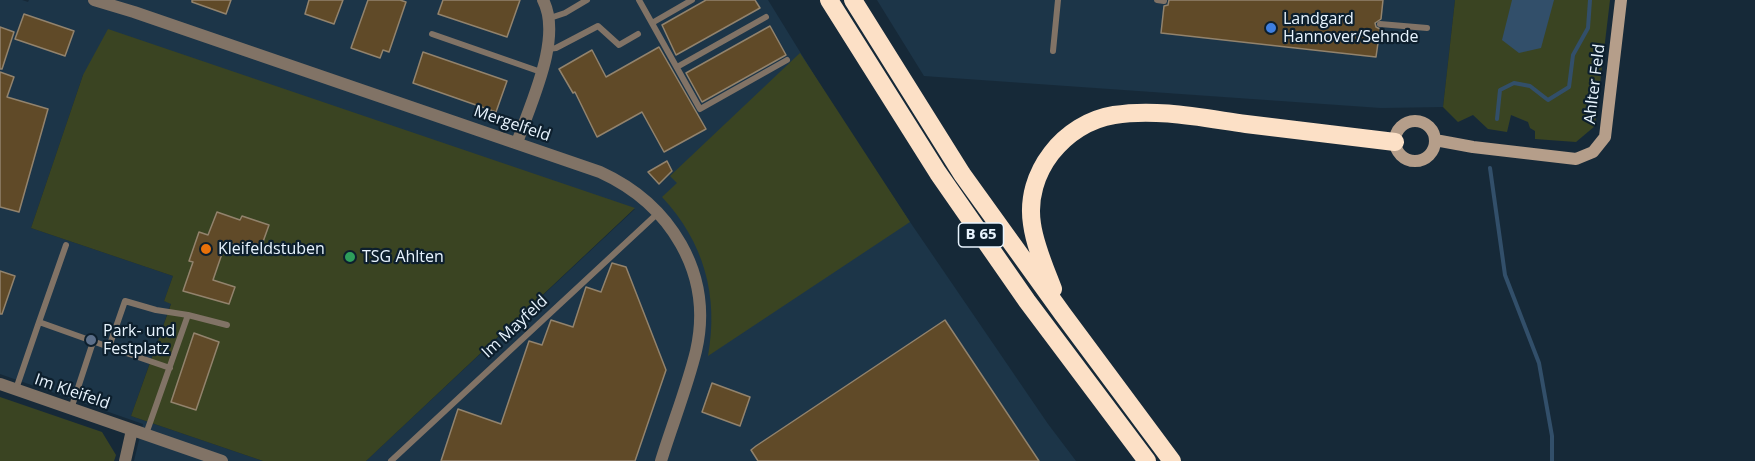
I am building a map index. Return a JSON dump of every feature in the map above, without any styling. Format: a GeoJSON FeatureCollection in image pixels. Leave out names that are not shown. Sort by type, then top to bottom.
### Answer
{"type":"FeatureCollection","features":[{"type":"Feature","properties":{"kind":"highway","name":"B 65"},"geometry":{"type":"LineString","coordinates":[[829,0],[938,174],[1027,301],[1147,461]]}},
{"type":"Feature","properties":{"kind":"highway","name":"B 65"},"geometry":{"type":"LineString","coordinates":[[853,0],[962,174],[1172,461]]}},
{"type":"Feature","properties":{"kind":"highway"},"geometry":{"type":"LineString","coordinates":[[1062,313],[1039,251],[1032,223],[1031,201],[1036,178],[1049,155],[1066,138],[1084,125],[1113,115],[1157,113],[1395,142]]}},
{"type":"Feature","properties":{"kind":"street","name":"Mergelfeld"},"geometry":{"type":"LineString","coordinates":[[94,0],[136,6],[600,172],[632,188],[659,212],[675,234],[690,262],[695,279],[699,315],[696,350],[661,461]]}},
{"type":"Feature","properties":{"kind":"street"},"geometry":{"type":"LineString","coordinates":[[517,143],[548,49],[550,18],[543,0]]}},
{"type":"Feature","properties":{"kind":"street","name":"Ahlter Feld"},"geometry":{"type":"LineString","coordinates":[[1435,140],[1473,147],[1576,159],[1593,152],[1605,136],[1622,0]]}},
{"type":"Feature","properties":{"kind":"street"},"geometry":{"type":"LineString","coordinates":[[1418,122],[1426,125],[1435,140],[1434,149],[1420,161],[1412,161],[1403,157],[1397,150],[1395,142],[1398,131],[1407,123],[1418,122]]}},
{"type":"Feature","properties":{"kind":"street","name":"Im Kleifeld"},"geometry":{"type":"LineString","coordinates":[[0,384],[222,461]]}},
{"type":"Feature","properties":{"kind":"street"},"geometry":{"type":"LineString","coordinates":[[125,461],[132,430]]}},
{"type":"Feature","properties":{"kind":"lane"},"geometry":{"type":"LineString","coordinates":[[550,18],[565,13],[587,0]]}},
{"type":"Feature","properties":{"kind":"lane"},"geometry":{"type":"LineString","coordinates":[[639,0],[700,109],[787,60]]}},
{"type":"Feature","properties":{"kind":"lane"},"geometry":{"type":"LineString","coordinates":[[652,22],[692,0]]}},
{"type":"Feature","properties":{"kind":"lane"},"geometry":{"type":"LineString","coordinates":[[1053,51],[1058,0]]}},
{"type":"Feature","properties":{"kind":"lane"},"geometry":{"type":"LineString","coordinates":[[1157,0],[1164,1]]}},
{"type":"Feature","properties":{"kind":"lane"},"geometry":{"type":"LineString","coordinates":[[677,67],[766,17]]}},
{"type":"Feature","properties":{"kind":"lane"},"geometry":{"type":"LineString","coordinates":[[1380,24],[1427,28]]}},
{"type":"Feature","properties":{"kind":"lane"},"geometry":{"type":"LineString","coordinates":[[548,49],[556,48],[598,26],[619,45],[638,34]]}},
{"type":"Feature","properties":{"kind":"lane"},"geometry":{"type":"LineString","coordinates":[[432,34],[541,72]]}},
{"type":"Feature","properties":{"kind":"lane","name":"Im Mayfeld"},"geometry":{"type":"LineString","coordinates":[[390,461],[659,212]]}},
{"type":"Feature","properties":{"kind":"lane"},"geometry":{"type":"LineString","coordinates":[[16,390],[66,245]]}},
{"type":"Feature","properties":{"kind":"lane"},"geometry":{"type":"LineString","coordinates":[[109,347],[125,301],[227,325]]}},
{"type":"Feature","properties":{"kind":"lane"},"geometry":{"type":"LineString","coordinates":[[146,435],[188,315]]}},
{"type":"Feature","properties":{"kind":"lane"},"geometry":{"type":"LineString","coordinates":[[39,322],[170,368]]}},
{"type":"Feature","properties":{"kind":"lane"},"geometry":{"type":"LineString","coordinates":[[71,409],[93,342]]}},
{"type":"Feature","properties":{"kind":"shaded area"},"geometry":{"type":"Polygon","coordinates":[[[0,0],[28,2],[29,0],[768,0],[837,112],[910,222],[1048,424],[1076,461],[366,461],[635,209],[83,75],[31,228],[173,276],[164,301],[171,303],[131,416],[263,461],[134,461],[143,424],[0,374],[0,0]]]}},
{"type":"Feature","properties":{"kind":"shaded area"},"geometry":{"type":"Polygon","coordinates":[[[877,0],[1455,0],[1443,107],[1381,108],[924,76],[877,0]]]}},
{"type":"Feature","properties":{"kind":"shaded area"},"geometry":{"type":"Polygon","coordinates":[[[1512,0],[1554,0],[1541,48],[1519,53],[1502,40],[1512,0]]]}},
{"type":"Feature","properties":{"kind":"green space"},"geometry":{"type":"Polygon","coordinates":[[[1455,0],[1610,0],[1595,126],[1576,142],[1535,139],[1535,131],[1530,128],[1528,122],[1511,115],[1507,132],[1488,129],[1473,115],[1458,122],[1443,107],[1455,0]]]}},
{"type":"Feature","properties":{"kind":"green space","name":"TSG Ahlten"},"geometry":{"type":"Polygon","coordinates":[[[108,29],[635,208],[366,461],[263,461],[131,416],[171,304],[164,301],[173,276],[31,228],[83,75],[108,29]]]}},
{"type":"Feature","properties":{"kind":"green space"},"geometry":{"type":"Polygon","coordinates":[[[800,53],[910,222],[708,356],[711,312],[705,271],[688,232],[662,197],[677,183],[670,176],[800,53]]]}},
{"type":"Feature","properties":{"kind":"green space"},"geometry":{"type":"Polygon","coordinates":[[[0,397],[102,432],[116,455],[114,461],[0,461],[0,397]]]}},
{"type":"Feature","properties":{"kind":"building"},"geometry":{"type":"Polygon","coordinates":[[[192,0],[231,0],[226,14],[192,2],[192,0]]]}},
{"type":"Feature","properties":{"kind":"building"},"geometry":{"type":"Polygon","coordinates":[[[309,0],[343,0],[334,24],[305,14],[309,0]]]}},
{"type":"Feature","properties":{"kind":"building"},"geometry":{"type":"Polygon","coordinates":[[[368,0],[406,2],[389,52],[383,50],[380,58],[351,48],[368,0]]]}},
{"type":"Feature","properties":{"kind":"building"},"geometry":{"type":"Polygon","coordinates":[[[443,0],[520,0],[507,37],[438,14],[443,0]]]}},
{"type":"Feature","properties":{"kind":"building"},"geometry":{"type":"Polygon","coordinates":[[[706,0],[755,0],[760,8],[676,55],[662,25],[706,0]]]}},
{"type":"Feature","properties":{"kind":"building","name":"Landgard Hannover/Sehnde"},"geometry":{"type":"Polygon","coordinates":[[[1169,0],[1383,0],[1381,19],[1375,23],[1380,29],[1376,57],[1161,33],[1164,6],[1168,5],[1169,0]]]}},
{"type":"Feature","properties":{"kind":"building"},"geometry":{"type":"Polygon","coordinates":[[[24,14],[74,31],[65,56],[15,39],[24,14]]]}},
{"type":"Feature","properties":{"kind":"building"},"geometry":{"type":"Polygon","coordinates":[[[770,26],[786,55],[702,102],[686,73],[770,26]]]}},
{"type":"Feature","properties":{"kind":"building"},"geometry":{"type":"Polygon","coordinates":[[[0,27],[14,32],[2,69],[0,69],[0,27]]]}},
{"type":"Feature","properties":{"kind":"building"},"geometry":{"type":"Polygon","coordinates":[[[659,47],[706,129],[664,152],[642,112],[597,137],[575,92],[573,93],[559,69],[592,50],[606,77],[659,47]]]}},
{"type":"Feature","properties":{"kind":"building"},"geometry":{"type":"Polygon","coordinates":[[[423,52],[507,81],[496,112],[413,83],[423,52]]]}},
{"type":"Feature","properties":{"kind":"building"},"geometry":{"type":"Polygon","coordinates":[[[0,72],[14,77],[7,97],[48,109],[19,212],[0,207],[0,72]]]}},
{"type":"Feature","properties":{"kind":"building"},"geometry":{"type":"Polygon","coordinates":[[[667,161],[672,171],[659,184],[648,172],[667,161]]]}},
{"type":"Feature","properties":{"kind":"building"},"geometry":{"type":"Polygon","coordinates":[[[217,212],[240,220],[242,216],[269,225],[259,253],[226,242],[213,280],[235,287],[229,304],[183,291],[193,262],[189,261],[199,232],[208,235],[217,212]]]}},
{"type":"Feature","properties":{"kind":"building"},"geometry":{"type":"Polygon","coordinates":[[[612,263],[626,267],[666,370],[635,461],[441,461],[458,409],[501,424],[529,341],[542,345],[551,320],[573,327],[586,287],[601,292],[612,263]]]}},
{"type":"Feature","properties":{"kind":"building"},"geometry":{"type":"Polygon","coordinates":[[[0,271],[15,276],[2,314],[0,314],[0,271]]]}},
{"type":"Feature","properties":{"kind":"building"},"geometry":{"type":"Polygon","coordinates":[[[945,320],[1039,461],[758,461],[751,450],[756,446],[945,320]]]}},
{"type":"Feature","properties":{"kind":"building"},"geometry":{"type":"Polygon","coordinates":[[[194,333],[219,342],[196,410],[171,402],[194,333]]]}},
{"type":"Feature","properties":{"kind":"building"},"geometry":{"type":"Polygon","coordinates":[[[712,383],[750,397],[740,426],[702,412],[712,383]]]}},
{"type":"Feature","properties":{"kind":"waterway"},"geometry":{"type":"LineString","coordinates":[[1497,119],[1500,90],[1514,83],[1530,86],[1548,100],[1569,87],[1573,55],[1588,28],[1590,0]]}},
{"type":"Feature","properties":{"kind":"waterway"},"geometry":{"type":"LineString","coordinates":[[1490,168],[1505,275],[1539,363],[1552,436],[1552,461]]}},
{"type":"Feature","properties":{"kind":"place","name":"Landgard Hannover/Sehnde"},"geometry":{"type":"Point","coordinates":[1271,28]}},
{"type":"Feature","properties":{"kind":"place","name":"Kleifeldstuben"},"geometry":{"type":"Point","coordinates":[206,249]}},
{"type":"Feature","properties":{"kind":"place","name":"TSG Ahlten"},"geometry":{"type":"Point","coordinates":[350,257]}},
{"type":"Feature","properties":{"kind":"place","name":"Park- und Festplatz"},"geometry":{"type":"Point","coordinates":[91,340]}}]}
